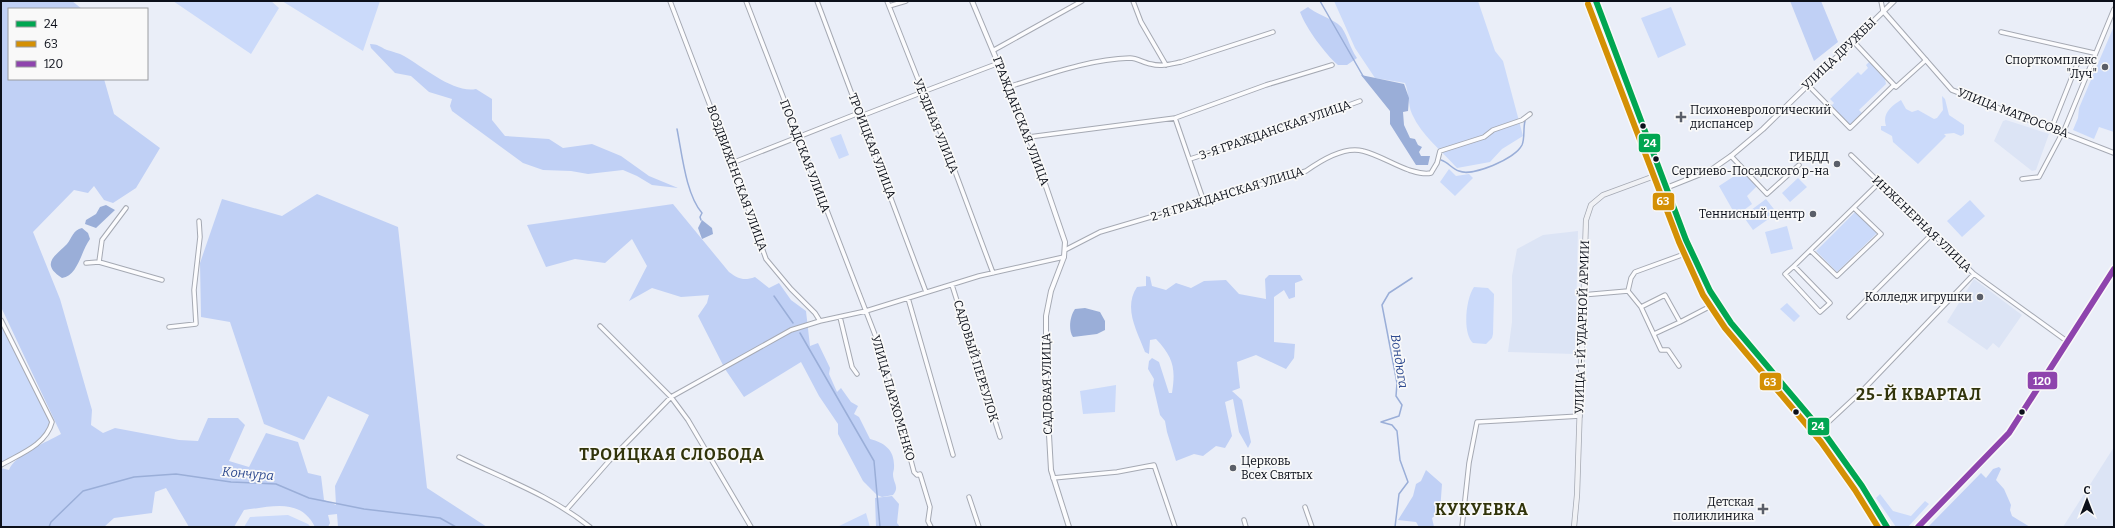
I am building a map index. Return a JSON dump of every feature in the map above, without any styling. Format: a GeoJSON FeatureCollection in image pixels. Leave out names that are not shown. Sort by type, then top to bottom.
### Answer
{"type":"FeatureCollection","features":[{"type":"Feature","properties":{"kind":"main road"},"geometry":{"type":"LineString","coordinates":[[1596,1],[1690,252],[1718,306],[1821,429],[1862,486],[1887,527]]}},
{"type":"Feature","properties":{"kind":"main road","name":"УЛИЦА 1-Й УДАРНОЙ АРМИИ"},"geometry":{"type":"LineString","coordinates":[[1574,527],[1577,496],[1580,416],[1585,224],[1591,205],[1607,193],[1660,174]]}},
{"type":"Feature","properties":{"kind":"main road"},"geometry":{"type":"LineString","coordinates":[[1918,527],[1978,467],[2009,433],[2114,269]]}},
{"type":"Feature","properties":{"kind":"street","name":"ВОЗДВИЖЕНСКАЯ УЛИЦА"},"geometry":{"type":"LineString","coordinates":[[670,1],[732,163],[766,259],[791,289],[815,313],[820,321]]}},
{"type":"Feature","properties":{"kind":"street","name":"ПОСАДСКАЯ УЛИЦА"},"geometry":{"type":"LineString","coordinates":[[746,1],[866,311]]}},
{"type":"Feature","properties":{"kind":"street","name":"ТРОИЦКАЯ УЛИЦА"},"geometry":{"type":"LineString","coordinates":[[817,1],[926,292]]}},
{"type":"Feature","properties":{"kind":"street","name":"УЕЗДНАЯ УЛИЦА"},"geometry":{"type":"LineString","coordinates":[[887,1],[924,91],[993,273]]}},
{"type":"Feature","properties":{"kind":"street"},"geometry":{"type":"LineString","coordinates":[[889,6],[906,1]]}},
{"type":"Feature","properties":{"kind":"street","name":"ГРАЖДАНСКАЯ УЛИЦА"},"geometry":{"type":"LineString","coordinates":[[972,1],[994,50],[1029,137],[1065,242]]}},
{"type":"Feature","properties":{"kind":"street"},"geometry":{"type":"LineString","coordinates":[[994,50],[1082,1]]}},
{"type":"Feature","properties":{"kind":"street"},"geometry":{"type":"LineString","coordinates":[[1132,1],[1141,22],[1166,65]]}},
{"type":"Feature","properties":{"kind":"street","name":"УЛИЦА МАТРОСОВА"},"geometry":{"type":"LineString","coordinates":[[1881,1],[1884,11],[1947,84],[1959,94],[2052,127],[2114,153]]}},
{"type":"Feature","properties":{"kind":"street","name":"УЛИЦА ДРУЖБЫ"},"geometry":{"type":"LineString","coordinates":[[1666,188],[1711,170],[1731,156],[1763,129],[1852,40],[1894,1]]}},
{"type":"Feature","properties":{"kind":"street"},"geometry":{"type":"LineString","coordinates":[[2022,179],[2039,177],[2063,132],[2094,54],[2114,9]]}},
{"type":"Feature","properties":{"kind":"street"},"geometry":{"type":"LineString","coordinates":[[1008,87],[1066,70],[1112,60],[1132,58],[1151,64],[1166,65],[1181,62],[1273,32]]}},
{"type":"Feature","properties":{"kind":"street"},"geometry":{"type":"LineString","coordinates":[[2001,32],[2094,54]]}},
{"type":"Feature","properties":{"kind":"street"},"geometry":{"type":"LineString","coordinates":[[1852,40],[1894,85]]}},
{"type":"Feature","properties":{"kind":"street"},"geometry":{"type":"LineString","coordinates":[[1807,84],[1850,128],[1894,85],[1896,87],[1926,60]]}},
{"type":"Feature","properties":{"kind":"street"},"geometry":{"type":"LineString","coordinates":[[2052,127],[2078,62]]}},
{"type":"Feature","properties":{"kind":"street"},"geometry":{"type":"LineString","coordinates":[[732,163],[798,136],[999,63]]}},
{"type":"Feature","properties":{"kind":"street"},"geometry":{"type":"LineString","coordinates":[[1029,137],[1175,118],[1266,85],[1332,64]]}},
{"type":"Feature","properties":{"kind":"street","name":"3-Я ГРАЖДАНСКАЯ УЛИЦА"},"geometry":{"type":"LineString","coordinates":[[1190,159],[1280,130],[1360,101]]}},
{"type":"Feature","properties":{"kind":"street","name":"2-Я ГРАЖДАНСКАЯ УЛИЦА"},"geometry":{"type":"LineString","coordinates":[[1065,250],[1100,232],[1306,171],[1324,158],[1356,150],[1364,151],[1398,166],[1426,174],[1431,173],[1437,163],[1440,151],[1484,137],[1493,130],[1522,120],[1530,114]]}},
{"type":"Feature","properties":{"kind":"street"},"geometry":{"type":"LineString","coordinates":[[1175,118],[1204,202]]}},
{"type":"Feature","properties":{"kind":"street","name":"ИНЖЕНЕРНАЯ УЛИЦА"},"geometry":{"type":"LineString","coordinates":[[1821,429],[1863,390],[1974,274],[1851,155]]}},
{"type":"Feature","properties":{"kind":"street"},"geometry":{"type":"LineString","coordinates":[[1731,156],[1767,194],[1799,165]]}},
{"type":"Feature","properties":{"kind":"street"},"geometry":{"type":"LineString","coordinates":[[1794,266],[1830,303],[1820,312],[1785,274],[1855,209],[1879,183]]}},
{"type":"Feature","properties":{"kind":"street"},"geometry":{"type":"LineString","coordinates":[[99,262],[102,240],[126,208]]}},
{"type":"Feature","properties":{"kind":"street"},"geometry":{"type":"LineString","coordinates":[[1811,250],[1837,276],[1881,234],[1855,209]]}},
{"type":"Feature","properties":{"kind":"street"},"geometry":{"type":"LineString","coordinates":[[169,327],[196,324],[194,290],[200,237],[199,221]]}},
{"type":"Feature","properties":{"kind":"street"},"geometry":{"type":"LineString","coordinates":[[1849,317],[1932,234]]}},
{"type":"Feature","properties":{"kind":"street","name":"САДОВАЯ УЛИЦА"},"geometry":{"type":"LineString","coordinates":[[1065,242],[1064,257],[1052,291],[1046,316],[1046,382],[1049,458],[1053,478],[1069,527]]}},
{"type":"Feature","properties":{"kind":"street"},"geometry":{"type":"LineString","coordinates":[[1628,291],[1631,278],[1635,272],[1690,252]]}},
{"type":"Feature","properties":{"kind":"street"},"geometry":{"type":"LineString","coordinates":[[567,509],[609,461],[671,397],[791,330],[820,321],[866,311],[993,273],[1064,257]]}},
{"type":"Feature","properties":{"kind":"street"},"geometry":{"type":"LineString","coordinates":[[86,263],[99,262],[162,280]]}},
{"type":"Feature","properties":{"kind":"street"},"geometry":{"type":"LineString","coordinates":[[1974,274],[2068,342]]}},
{"type":"Feature","properties":{"kind":"street","name":"САДОВЫЙ ПЕРЕУЛОК"},"geometry":{"type":"LineString","coordinates":[[952,285],[1000,437]]}},
{"type":"Feature","properties":{"kind":"street"},"geometry":{"type":"LineString","coordinates":[[1582,295],[1628,291]]}},
{"type":"Feature","properties":{"kind":"street"},"geometry":{"type":"LineString","coordinates":[[1628,291],[1641,307],[1661,350],[1668,350],[1679,366]]}},
{"type":"Feature","properties":{"kind":"street"},"geometry":{"type":"LineString","coordinates":[[1641,307],[1665,295],[1680,322]]}},
{"type":"Feature","properties":{"kind":"street"},"geometry":{"type":"LineString","coordinates":[[908,298],[953,455]]}},
{"type":"Feature","properties":{"kind":"street"},"geometry":{"type":"LineString","coordinates":[[1654,334],[1707,308],[1718,306]]}},
{"type":"Feature","properties":{"kind":"street","name":"УЛИЦА ПАРХОМЕНКО"},"geometry":{"type":"LineString","coordinates":[[866,311],[884,358],[914,472],[917,475],[920,474],[930,507],[928,521],[930,527]]}},
{"type":"Feature","properties":{"kind":"street"},"geometry":{"type":"LineString","coordinates":[[840,317],[852,367],[857,374]]}},
{"type":"Feature","properties":{"kind":"street"},"geometry":{"type":"LineString","coordinates":[[1,320],[52,422],[50,432],[42,440],[1,465]]}},
{"type":"Feature","properties":{"kind":"street"},"geometry":{"type":"LineString","coordinates":[[600,326],[671,397],[688,420],[751,527]]}},
{"type":"Feature","properties":{"kind":"street"},"geometry":{"type":"LineString","coordinates":[[1462,527],[1469,463],[1477,422],[1580,416]]}},
{"type":"Feature","properties":{"kind":"street"},"geometry":{"type":"LineString","coordinates":[[459,456],[530,488],[567,509],[590,527]]}},
{"type":"Feature","properties":{"kind":"street"},"geometry":{"type":"LineString","coordinates":[[1053,478],[1117,472],[1154,465],[1175,527]]}},
{"type":"Feature","properties":{"kind":"street"},"geometry":{"type":"LineString","coordinates":[[969,497],[979,527]]}},
{"type":"Feature","properties":{"kind":"street"},"geometry":{"type":"LineString","coordinates":[[1305,507],[1312,527]]}},
{"type":"Feature","properties":{"kind":"street"},"geometry":{"type":"LineString","coordinates":[[1244,520],[1246,527]]}},
{"type":"Feature","properties":{"kind":"shaded area"},"geometry":{"type":"Polygon","coordinates":[[[1,1],[72,1],[81,8],[8,8],[8,80],[104,80],[114,114],[160,148],[136,188],[113,203],[104,200],[94,186],[88,193],[74,190],[33,232],[60,299],[92,410],[91,425],[103,433],[115,428],[179,440],[198,441],[208,418],[238,418],[245,425],[229,461],[249,467],[266,433],[298,442],[308,473],[321,476],[324,500],[336,505],[335,486],[369,415],[328,396],[304,440],[264,424],[230,322],[201,317],[200,263],[222,199],[282,216],[317,194],[398,227],[427,488],[487,527],[338,527],[337,514],[328,515],[330,523],[328,527],[315,527],[309,518],[301,511],[284,506],[274,506],[244,510],[234,527],[189,527],[166,488],[155,492],[152,513],[114,518],[104,527],[1,527],[1,468],[9,470],[12,464],[24,454],[61,434],[1,307],[1,1]]]}},
{"type":"Feature","properties":{"kind":"shaded area"},"geometry":{"type":"Polygon","coordinates":[[[173,1],[271,1],[279,8],[251,54],[173,1]]]}},
{"type":"Feature","properties":{"kind":"shaded area"},"geometry":{"type":"Polygon","coordinates":[[[282,1],[380,1],[363,51],[282,1]]]}},
{"type":"Feature","properties":{"kind":"shaded area"},"geometry":{"type":"Polygon","coordinates":[[[1334,1],[1478,1],[1495,51],[1503,61],[1523,136],[1502,149],[1490,162],[1457,168],[1426,136],[1416,122],[1412,114],[1405,83],[1375,78],[1355,48],[1334,1]]]}},
{"type":"Feature","properties":{"kind":"shaded area"},"geometry":{"type":"Polygon","coordinates":[[[1790,1],[1821,1],[1838,42],[1814,61],[1790,1]]]}},
{"type":"Feature","properties":{"kind":"shaded area"},"geometry":{"type":"Polygon","coordinates":[[[1308,7],[1342,28],[1357,58],[1347,65],[1338,65],[1327,54],[1316,40],[1300,12],[1308,7]]]}},
{"type":"Feature","properties":{"kind":"shaded area"},"geometry":{"type":"Polygon","coordinates":[[[1671,7],[1686,45],[1658,58],[1641,18],[1671,7]]]}},
{"type":"Feature","properties":{"kind":"shaded area","name":"Спорткомплекс \"Луч\""},"geometry":{"type":"Polygon","coordinates":[[[2114,26],[2114,132],[2099,127],[2094,139],[2073,130],[2078,118],[2079,108],[2114,26]]]}},
{"type":"Feature","properties":{"kind":"shaded area"},"geometry":{"type":"Polygon","coordinates":[[[370,44],[377,45],[402,55],[449,84],[459,88],[476,89],[492,99],[492,120],[505,136],[549,139],[563,148],[592,144],[621,156],[649,176],[678,188],[652,185],[623,170],[588,174],[571,171],[543,170],[523,163],[452,111],[450,106],[452,99],[429,92],[411,76],[395,73],[371,48],[370,44]]]}},
{"type":"Feature","properties":{"kind":"shaded area"},"geometry":{"type":"Polygon","coordinates":[[[1869,62],[1885,79],[1886,84],[1859,110],[1863,114],[1852,124],[1848,124],[1831,106],[1834,103],[1830,99],[1858,72],[1861,75],[1868,68],[1866,65],[1869,62]]]}},
{"type":"Feature","properties":{"kind":"shaded area"},"geometry":{"type":"Polygon","coordinates":[[[1361,75],[1404,84],[1409,98],[1408,111],[1403,112],[1404,125],[1410,138],[1415,139],[1418,145],[1422,147],[1419,152],[1421,156],[1430,156],[1428,165],[1416,165],[1390,124],[1390,111],[1361,75]]]}},
{"type":"Feature","properties":{"kind":"shaded area"},"geometry":{"type":"Polygon","coordinates":[[[1942,96],[1945,99],[1949,115],[1964,125],[1964,134],[1961,136],[1954,133],[1944,134],[1946,136],[1918,164],[1893,142],[1892,136],[1881,130],[1881,126],[1886,126],[1886,114],[1901,100],[1906,109],[1912,112],[1918,110],[1934,119],[1937,118],[1943,110],[1942,96]]]}},
{"type":"Feature","properties":{"kind":"shaded area"},"geometry":{"type":"Polygon","coordinates":[[[2006,120],[2049,134],[2036,170],[2032,171],[1994,141],[2003,121],[2006,120]]]}},
{"type":"Feature","properties":{"kind":"shaded area"},"geometry":{"type":"Polygon","coordinates":[[[841,134],[849,155],[839,159],[830,138],[841,134]]]}},
{"type":"Feature","properties":{"kind":"shaded area"},"geometry":{"type":"Polygon","coordinates":[[[1449,169],[1456,176],[1469,174],[1473,178],[1455,196],[1440,182],[1449,169]]]}},
{"type":"Feature","properties":{"kind":"shaded area"},"geometry":{"type":"Polygon","coordinates":[[[1742,171],[1757,186],[1747,196],[1752,204],[1736,216],[1719,186],[1742,171]]]}},
{"type":"Feature","properties":{"kind":"shaded area"},"geometry":{"type":"Polygon","coordinates":[[[1798,178],[1807,187],[1790,202],[1782,193],[1798,178]]]}},
{"type":"Feature","properties":{"kind":"shaded area"},"geometry":{"type":"Polygon","coordinates":[[[1766,199],[1777,213],[1753,230],[1743,216],[1766,199]]]}},
{"type":"Feature","properties":{"kind":"shaded area"},"geometry":{"type":"Polygon","coordinates":[[[1970,200],[1985,216],[1962,237],[1947,221],[1970,200]]]}},
{"type":"Feature","properties":{"kind":"shaded area"},"geometry":{"type":"Polygon","coordinates":[[[673,204],[729,272],[741,279],[755,277],[769,288],[779,283],[791,300],[806,311],[810,346],[818,343],[830,368],[829,374],[837,392],[841,388],[851,402],[858,406],[854,414],[859,417],[870,439],[884,445],[893,456],[893,477],[896,490],[893,495],[882,497],[877,495],[863,481],[838,434],[838,424],[819,396],[801,362],[744,397],[725,369],[698,316],[707,303],[709,295],[681,297],[652,288],[629,301],[647,266],[632,239],[605,263],[575,259],[546,267],[527,225],[673,204]]]}},
{"type":"Feature","properties":{"kind":"shaded area"},"geometry":{"type":"Polygon","coordinates":[[[106,205],[115,210],[96,228],[85,224],[86,220],[96,214],[100,207],[106,205]]]}},
{"type":"Feature","properties":{"kind":"shaded area"},"geometry":{"type":"Polygon","coordinates":[[[1855,212],[1877,233],[1837,272],[1816,251],[1855,212]]]}},
{"type":"Feature","properties":{"kind":"shaded area"},"geometry":{"type":"Polygon","coordinates":[[[702,220],[712,228],[713,234],[702,239],[698,228],[702,220]]]}},
{"type":"Feature","properties":{"kind":"shaded area"},"geometry":{"type":"Polygon","coordinates":[[[1787,226],[1793,249],[1771,254],[1765,232],[1787,226]]]}},
{"type":"Feature","properties":{"kind":"shaded area"},"geometry":{"type":"Polygon","coordinates":[[[82,228],[88,233],[90,239],[76,268],[72,273],[62,278],[55,273],[52,268],[52,260],[54,256],[67,244],[75,232],[82,228]]]}},
{"type":"Feature","properties":{"kind":"shaded area"},"geometry":{"type":"Polygon","coordinates":[[[1578,231],[1575,354],[1508,352],[1512,322],[1512,276],[1517,249],[1543,235],[1578,231]]]}},
{"type":"Feature","properties":{"kind":"shaded area"},"geometry":{"type":"Polygon","coordinates":[[[1269,275],[1300,275],[1303,280],[1295,283],[1295,297],[1289,299],[1284,290],[1274,297],[1274,342],[1295,344],[1294,358],[1286,369],[1256,355],[1237,362],[1240,388],[1232,391],[1242,400],[1251,442],[1248,448],[1239,432],[1233,399],[1225,402],[1232,436],[1225,448],[1216,446],[1203,456],[1194,454],[1176,461],[1165,421],[1160,415],[1153,385],[1154,379],[1148,369],[1149,361],[1152,358],[1159,362],[1169,393],[1172,393],[1174,377],[1172,363],[1162,345],[1156,339],[1150,340],[1149,354],[1145,352],[1135,328],[1131,311],[1133,295],[1137,287],[1146,286],[1146,276],[1150,277],[1152,286],[1166,290],[1176,283],[1191,288],[1204,281],[1226,280],[1239,294],[1266,299],[1265,279],[1269,275]]]}},
{"type":"Feature","properties":{"kind":"shaded area","name":"Колледж игрушки"},"geometry":{"type":"Polygon","coordinates":[[[1974,279],[2022,315],[1999,348],[1993,343],[1987,350],[1947,322],[1974,279]]]}},
{"type":"Feature","properties":{"kind":"shaded area"},"geometry":{"type":"Polygon","coordinates":[[[1474,287],[1488,288],[1494,294],[1493,334],[1492,338],[1486,344],[1473,343],[1467,332],[1467,307],[1474,287]]]}},
{"type":"Feature","properties":{"kind":"shaded area"},"geometry":{"type":"Polygon","coordinates":[[[1787,303],[1800,316],[1794,322],[1780,309],[1787,303]]]}},
{"type":"Feature","properties":{"kind":"shaded area"},"geometry":{"type":"Polygon","coordinates":[[[1085,308],[1100,312],[1105,321],[1105,330],[1097,334],[1073,337],[1070,327],[1073,312],[1075,309],[1085,308]]]}},
{"type":"Feature","properties":{"kind":"shaded area"},"geometry":{"type":"Polygon","coordinates":[[[1,320],[52,422],[42,440],[1,465],[1,320]]]}},
{"type":"Feature","properties":{"kind":"shaded area"},"geometry":{"type":"Polygon","coordinates":[[[1116,385],[1115,412],[1083,414],[1080,391],[1116,385]]]}},
{"type":"Feature","properties":{"kind":"shaded area"},"geometry":{"type":"Polygon","coordinates":[[[2114,447],[2114,527],[2063,527],[2114,447]]]}},
{"type":"Feature","properties":{"kind":"shaded area"},"geometry":{"type":"Polygon","coordinates":[[[1999,467],[2001,469],[1996,480],[2004,489],[2011,505],[2010,510],[2012,516],[2030,527],[1928,527],[1981,473],[1986,478],[1993,469],[1999,467]]]}},
{"type":"Feature","properties":{"kind":"shaded area"},"geometry":{"type":"Polygon","coordinates":[[[1426,470],[1442,484],[1440,512],[1432,518],[1434,527],[1419,527],[1416,522],[1398,520],[1413,496],[1416,484],[1421,481],[1426,470]]]}},
{"type":"Feature","properties":{"kind":"shaded area"},"geometry":{"type":"Polygon","coordinates":[[[1880,494],[1893,511],[1911,516],[1925,501],[1929,504],[1908,527],[1896,527],[1876,498],[1880,494]]]}},
{"type":"Feature","properties":{"kind":"shaded area"},"geometry":{"type":"Polygon","coordinates":[[[892,496],[899,504],[897,523],[900,527],[876,527],[875,498],[892,496]]]}},
{"type":"Feature","properties":{"kind":"shaded area"},"geometry":{"type":"Polygon","coordinates":[[[866,513],[870,527],[837,527],[866,513]]]}},
{"type":"Feature","properties":{"kind":"shaded area"},"geometry":{"type":"Polygon","coordinates":[[[288,515],[308,524],[311,527],[244,527],[250,517],[288,515]]]}},
{"type":"Feature","properties":{"kind":"waterway","name":"Вондюга"},"geometry":{"type":"LineString","coordinates":[[1320,1],[1363,76]]}},
{"type":"Feature","properties":{"kind":"waterway"},"geometry":{"type":"LineString","coordinates":[[1441,160],[1457,170],[1465,172],[1493,166],[1511,156],[1522,145],[1525,121]]}},
{"type":"Feature","properties":{"kind":"waterway"},"geometry":{"type":"LineString","coordinates":[[677,129],[688,185],[692,196],[702,213],[700,217],[701,220]]}},
{"type":"Feature","properties":{"kind":"waterway","name":"Вондюга"},"geometry":{"type":"LineString","coordinates":[[1395,527],[1399,494],[1408,482],[1400,460],[1397,431],[1392,425],[1381,422],[1399,416],[1402,405],[1396,396],[1397,383],[1382,305],[1389,293],[1412,278]]}},
{"type":"Feature","properties":{"kind":"waterway"},"geometry":{"type":"LineString","coordinates":[[774,296],[793,323]]}},
{"type":"Feature","properties":{"kind":"waterway"},"geometry":{"type":"LineString","coordinates":[[800,333],[874,461],[880,527]]}},
{"type":"Feature","properties":{"kind":"waterway","name":"Кончура"},"geometry":{"type":"LineString","coordinates":[[49,527],[51,522],[83,491],[134,477],[176,474],[231,482],[276,484],[309,498],[364,509],[440,518],[456,527]]}},
{"type":"Feature","properties":{"kind":"transit line","name":"24"},"geometry":{"type":"LineString","coordinates":[[1596,1],[1686,240],[1710,291],[1731,323],[1827,437],[1862,486],[1887,527]]}},
{"type":"Feature","properties":{"kind":"transit line","name":"63"},"geometry":{"type":"LineString","coordinates":[[1588,4],[1679,242],[1703,295],[1725,328],[1821,442],[1855,490],[1878,527]]}},
{"type":"Feature","properties":{"kind":"transit line","name":"120"},"geometry":{"type":"LineString","coordinates":[[1918,527],[2009,433],[2114,269]]}},
{"type":"Feature","properties":{"kind":"place","name":"Спорткомплекс \"Луч\""},"geometry":{"type":"Point","coordinates":[2105,67]}},
{"type":"Feature","properties":{"kind":"place","name":"Психоневрологический диспансер"},"geometry":{"type":"Point","coordinates":[1681,117]}},
{"type":"Feature","properties":{"kind":"place","name":"ГИБДД Сергиево-Посадского р-на"},"geometry":{"type":"Point","coordinates":[1837,164]}},
{"type":"Feature","properties":{"kind":"place","name":"Теннисный центр"},"geometry":{"type":"Point","coordinates":[1813,214]}},
{"type":"Feature","properties":{"kind":"place","name":"Колледж игрушки"},"geometry":{"type":"Point","coordinates":[1980,297]}},
{"type":"Feature","properties":{"kind":"place","name":"Церковь Всех Святых"},"geometry":{"type":"Point","coordinates":[1233,468]}},
{"type":"Feature","properties":{"kind":"place","name":"Детская поликлиника"},"geometry":{"type":"Point","coordinates":[1763,509]}},
{"type":"Feature","properties":{"kind":"district","name":"25-Й КВАРТАЛ"},"geometry":{"type":"Point","coordinates":[1919,394]}},
{"type":"Feature","properties":{"kind":"district","name":"ТРОИЦКАЯ СЛОБОДА"},"geometry":{"type":"Point","coordinates":[672,454]}},
{"type":"Feature","properties":{"kind":"district","name":"КУКУЕВКА"},"geometry":{"type":"Point","coordinates":[1482,509]}}]}
